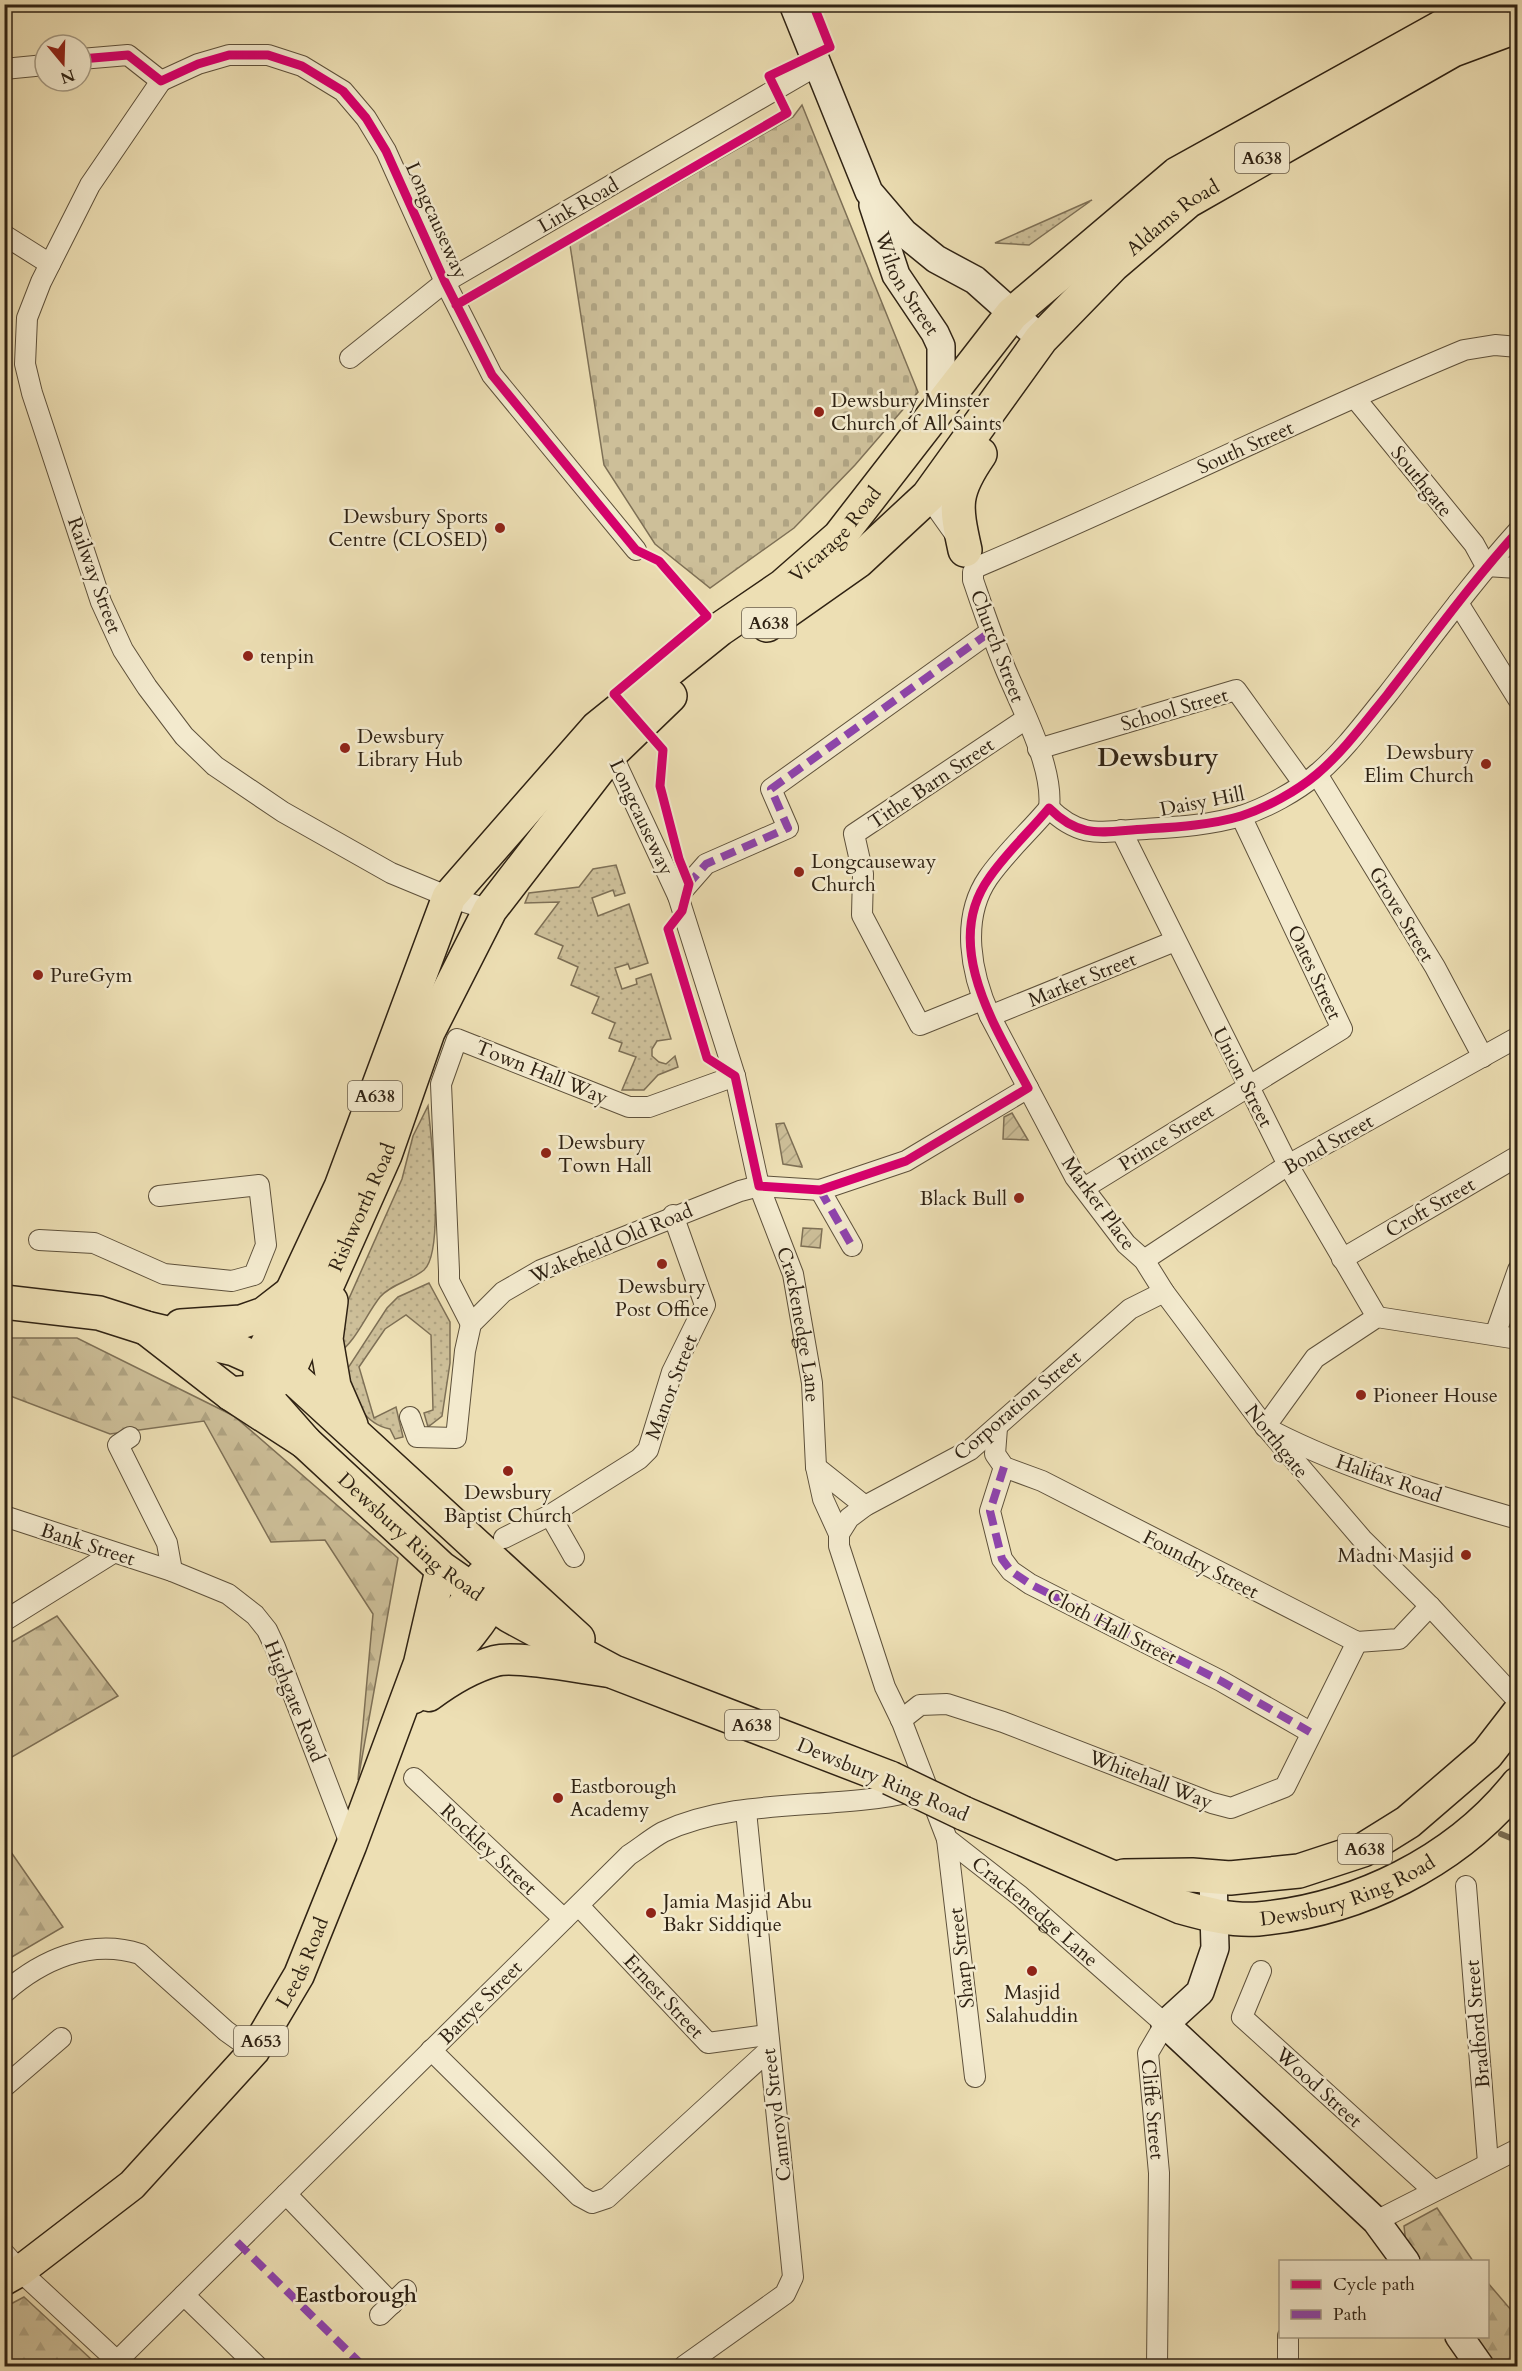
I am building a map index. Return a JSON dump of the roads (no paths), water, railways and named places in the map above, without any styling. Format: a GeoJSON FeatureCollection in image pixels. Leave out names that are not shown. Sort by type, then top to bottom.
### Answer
{"type":"FeatureCollection","features":[{"type":"Feature","properties":{"kind":"highway","name":"Aldams Road"},"geometry":{"type":"LineString","coordinates":[[1012,314],[1177,174],[1449,24],[1493,4]]}},
{"type":"Feature","properties":{"kind":"highway","name":"Aldams Road"},"geometry":{"type":"LineString","coordinates":[[1041,339],[1113,265],[1188,201],[1453,50],[1518,26]]}},
{"type":"Feature","properties":{"kind":"highway","name":"Vicarage Road"},"geometry":{"type":"LineString","coordinates":[[449,897],[604,740],[720,629],[783,586],[839,537],[941,409],[1012,314]]}},
{"type":"Feature","properties":{"kind":"highway","name":"Vicarage Road"},"geometry":{"type":"LineString","coordinates":[[490,910],[604,740],[640,722],[700,669],[858,561],[928,496],[1041,339]]}},
{"type":"Feature","properties":{"kind":"highway"},"geometry":{"type":"LineString","coordinates":[[971,558],[958,519],[959,490],[964,477],[1006,417],[1006,388]]}},
{"type":"Feature","properties":{"kind":"highway"},"geometry":{"type":"LineString","coordinates":[[839,537],[908,499],[928,496]]}},
{"type":"Feature","properties":{"kind":"highway","name":"Rishworth Road"},"geometry":{"type":"LineString","coordinates":[[252,1381],[341,1187],[449,897]]}},
{"type":"Feature","properties":{"kind":"highway","name":"Rishworth Road"},"geometry":{"type":"LineString","coordinates":[[252,1381],[337,1264],[385,1155],[428,1032],[490,910]]}},
{"type":"Feature","properties":{"kind":"highway"},"geometry":{"type":"LineString","coordinates":[[337,1264],[326,1339],[334,1386],[354,1432]]}},
{"type":"Feature","properties":{"kind":"highway"},"geometry":{"type":"LineString","coordinates":[[146,1329],[241,1322],[264,1314],[293,1291]]}},
{"type":"Feature","properties":{"kind":"highway","name":"A638"},"geometry":{"type":"LineString","coordinates":[[12,1305],[99,1313],[146,1329],[234,1349],[252,1381]]}},
{"type":"Feature","properties":{"kind":"highway","name":"A638"},"geometry":{"type":"LineString","coordinates":[[146,1329],[252,1381]]}},
{"type":"Feature","properties":{"kind":"highway","name":"Dewsbury Ring Road"},"geometry":{"type":"LineString","coordinates":[[252,1381],[354,1432],[501,1553],[614,1672]]}},
{"type":"Feature","properties":{"kind":"highway","name":"Dewsbury Ring Road"},"geometry":{"type":"LineString","coordinates":[[252,1381],[305,1442],[441,1568],[510,1616],[614,1672],[890,1778],[955,1826],[1116,1877],[1181,1907],[1214,1916],[1256,1919],[1314,1910],[1376,1889],[1427,1865],[1471,1833],[1507,1805],[1518,1784]]}},
{"type":"Feature","properties":{"kind":"highway","name":"Dewsbury Ring Road"},"geometry":{"type":"LineString","coordinates":[[1116,1877],[1230,1878],[1299,1871],[1363,1850],[1408,1822],[1487,1754],[1518,1714]]}},
{"type":"Feature","properties":{"kind":"highway"},"geometry":{"type":"LineString","coordinates":[[1408,1822],[1449,1806],[1489,1780],[1518,1753]]}},
{"type":"Feature","properties":{"kind":"main road","name":"Wilton Street"},"geometry":{"type":"LineString","coordinates":[[793,4],[816,66],[869,192],[896,275],[935,333],[941,346],[941,409]]}},
{"type":"Feature","properties":{"kind":"main road","name":"Wilton Street"},"geometry":{"type":"LineString","coordinates":[[869,192],[903,233],[936,259],[975,280],[1041,339]]}},
{"type":"Feature","properties":{"kind":"main road","name":"Leeds Road"},"geometry":{"type":"LineString","coordinates":[[419,1663],[483,1597],[499,1590],[501,1553]]}},
{"type":"Feature","properties":{"kind":"main road","name":"Leeds Road"},"geometry":{"type":"LineString","coordinates":[[10,2268],[132,2185],[254,2051],[299,1975],[351,1846],[419,1663],[441,1568]]}},
{"type":"Feature","properties":{"kind":"main road","name":"Leeds Road"},"geometry":{"type":"LineString","coordinates":[[398,1717],[474,1628],[483,1597]]}},
{"type":"Feature","properties":{"kind":"main road"},"geometry":{"type":"LineString","coordinates":[[398,1717],[457,1676],[496,1661],[517,1660],[614,1672]]}},
{"type":"Feature","properties":{"kind":"main road","name":"Cliffe Street"},"geometry":{"type":"LineString","coordinates":[[1165,2024],[1200,1992],[1215,1948],[1213,1877]]}},
{"type":"Feature","properties":{"kind":"main road","name":"Crackenedge Lane"},"geometry":{"type":"LineString","coordinates":[[1165,2024],[1376,2221],[1405,2260]]}},
{"type":"Feature","properties":{"kind":"main road"},"geometry":{"type":"LineString","coordinates":[[1460,2338],[1480,2367]]}},
{"type":"Feature","properties":{"kind":"street"},"geometry":{"type":"LineString","coordinates":[[93,58],[128,55],[161,81]]}},
{"type":"Feature","properties":{"kind":"street","name":"Longcauseway"},"geometry":{"type":"LineString","coordinates":[[161,81],[198,64],[230,55],[268,55],[302,66],[343,91],[366,118],[386,151],[445,282],[492,375],[636,550]]}},
{"type":"Feature","properties":{"kind":"street"},"geometry":{"type":"LineString","coordinates":[[4,69],[33,65]]}},
{"type":"Feature","properties":{"kind":"street","name":"Link Road"},"geometry":{"type":"LineString","coordinates":[[350,358],[445,282],[816,66]]}},
{"type":"Feature","properties":{"kind":"street","name":"Railway Street"},"geometry":{"type":"LineString","coordinates":[[161,81],[90,185],[50,264],[27,318],[25,364],[101,602],[123,650],[147,687],[184,736],[215,766],[283,812],[391,873],[449,897],[490,910]]}},
{"type":"Feature","properties":{"kind":"street"},"geometry":{"type":"LineString","coordinates":[[4,235],[50,264]]}},
{"type":"Feature","properties":{"kind":"street","name":"South Street"},"geometry":{"type":"LineString","coordinates":[[971,558],[1080,524],[1178,477],[1464,350],[1495,345],[1518,347]]}},
{"type":"Feature","properties":{"kind":"street","name":"Southgate"},"geometry":{"type":"LineString","coordinates":[[1355,398],[1474,544],[1486,566]]}},
{"type":"Feature","properties":{"kind":"street"},"geometry":{"type":"LineString","coordinates":[[928,496],[971,558]]}},
{"type":"Feature","properties":{"kind":"street","name":"Daisy Hill"},"geometry":{"type":"LineString","coordinates":[[1050,808],[1062,822],[1076,829],[1096,833],[1181,826],[1241,816],[1271,802],[1310,778],[1365,723],[1486,566],[1518,531]]}},
{"type":"Feature","properties":{"kind":"street","name":"Church Street"},"geometry":{"type":"LineString","coordinates":[[971,558],[973,580],[990,632],[1038,749],[1051,795],[1050,808]]}},
{"type":"Feature","properties":{"kind":"street"},"geometry":{"type":"LineString","coordinates":[[1486,566],[1518,568]]}},
{"type":"Feature","properties":{"kind":"street"},"geometry":{"type":"LineString","coordinates":[[1458,603],[1518,699]]}},
{"type":"Feature","properties":{"kind":"street"},"geometry":{"type":"LineString","coordinates":[[678,896],[706,864],[788,828],[771,789],[990,632]]}},
{"type":"Feature","properties":{"kind":"street","name":"School Street"},"geometry":{"type":"LineString","coordinates":[[1038,749],[1236,690],[1310,778]]}},
{"type":"Feature","properties":{"kind":"street","name":"Tithe Barn Street"},"geometry":{"type":"LineString","coordinates":[[986,1008],[920,1025],[862,915],[864,874],[854,834],[1026,719]]}},
{"type":"Feature","properties":{"kind":"street","name":"Longcauseway"},"geometry":{"type":"LineString","coordinates":[[604,740],[678,896],[735,1076],[759,1186]]}},
{"type":"Feature","properties":{"kind":"street","name":"Grove Street"},"geometry":{"type":"LineString","coordinates":[[1310,778],[1435,967],[1484,1057]]}},
{"type":"Feature","properties":{"kind":"street","name":"Market Place"},"geometry":{"type":"LineString","coordinates":[[1050,808],[988,879],[975,906],[970,948],[986,1008],[1075,1177],[1126,1244],[1144,1260]]}},
{"type":"Feature","properties":{"kind":"street","name":"Oates Street"},"geometry":{"type":"LineString","coordinates":[[1241,816],[1342,1029],[1248,1086]]}},
{"type":"Feature","properties":{"kind":"street","name":"Union Street"},"geometry":{"type":"LineString","coordinates":[[1120,830],[1288,1166],[1377,1317]]}},
{"type":"Feature","properties":{"kind":"street","name":"Market Street"},"geometry":{"type":"LineString","coordinates":[[986,1008],[1175,941]]}},
{"type":"Feature","properties":{"kind":"street","name":"Bond Street"},"geometry":{"type":"LineString","coordinates":[[1144,1260],[1288,1166],[1518,1037]]}},
{"type":"Feature","properties":{"kind":"street","name":"Town Hall Way"},"geometry":{"type":"LineString","coordinates":[[471,1324],[449,1281],[441,1084],[457,1039],[629,1107],[649,1107],[735,1076]]}},
{"type":"Feature","properties":{"kind":"street","name":"Prince Street"},"geometry":{"type":"LineString","coordinates":[[1084,1188],[1248,1086]]}},
{"type":"Feature","properties":{"kind":"street"},"geometry":{"type":"LineString","coordinates":[[759,1186],[820,1190],[906,1161],[1028,1088]]}},
{"type":"Feature","properties":{"kind":"street","name":"Croft Street"},"geometry":{"type":"LineString","coordinates":[[1342,1259],[1518,1156]]}},
{"type":"Feature","properties":{"kind":"street"},"geometry":{"type":"LineString","coordinates":[[39,1240],[94,1243],[164,1274],[232,1281],[254,1275],[266,1245],[259,1185],[159,1196]]}},
{"type":"Feature","properties":{"kind":"street","name":"Wakefield Old Road"},"geometry":{"type":"LineString","coordinates":[[471,1324],[503,1292],[541,1269],[673,1215],[759,1186]]}},
{"type":"Feature","properties":{"kind":"street","name":"Crackenedge Lane"},"geometry":{"type":"LineString","coordinates":[[759,1186],[793,1274],[812,1383],[816,1467],[823,1499],[838,1534],[839,1546],[861,1619],[885,1687],[901,1720],[927,1788],[955,1826],[1020,1896],[1165,2024]]}},
{"type":"Feature","properties":{"kind":"street"},"geometry":{"type":"LineString","coordinates":[[820,1190],[852,1246]]}},
{"type":"Feature","properties":{"kind":"street","name":"Manor Street"},"geometry":{"type":"LineString","coordinates":[[501,1553],[550,1515],[639,1459],[648,1450],[672,1372],[705,1305],[673,1215]]}},
{"type":"Feature","properties":{"kind":"street","name":"Northgate"},"geometry":{"type":"LineString","coordinates":[[1144,1260],[1164,1292],[1265,1427],[1362,1539],[1430,1606],[1518,1701]]}},
{"type":"Feature","properties":{"kind":"street"},"geometry":{"type":"LineString","coordinates":[[1495,1335],[1518,1270]]}},
{"type":"Feature","properties":{"kind":"street","name":"Corporation Street"},"geometry":{"type":"LineString","coordinates":[[838,1534],[849,1518],[865,1506],[960,1457],[997,1428],[1130,1309],[1164,1292]]}},
{"type":"Feature","properties":{"kind":"street"},"geometry":{"type":"LineString","coordinates":[[1265,1427],[1315,1358],[1377,1317],[1518,1339]]}},
{"type":"Feature","properties":{"kind":"street"},"geometry":{"type":"LineString","coordinates":[[410,1417],[417,1437],[456,1438],[465,1351],[471,1324]]}},
{"type":"Feature","properties":{"kind":"street","name":"Halifax Road"},"geometry":{"type":"LineString","coordinates":[[1265,1427],[1305,1448],[1383,1478],[1518,1519]]}},
{"type":"Feature","properties":{"kind":"street"},"geometry":{"type":"LineString","coordinates":[[997,1428],[995,1454],[1005,1467]]}},
{"type":"Feature","properties":{"kind":"street"},"geometry":{"type":"LineString","coordinates":[[130,1437],[118,1445],[167,1543],[172,1571]]}},
{"type":"Feature","properties":{"kind":"street"},"geometry":{"type":"LineString","coordinates":[[816,1467],[865,1506]]}},
{"type":"Feature","properties":{"kind":"street","name":"Foundry Street"},"geometry":{"type":"LineString","coordinates":[[1005,1467],[1042,1481],[1357,1642]]}},
{"type":"Feature","properties":{"kind":"street","name":"Cloth Hall Street"},"geometry":{"type":"LineString","coordinates":[[1005,1467],[990,1511],[1002,1559],[1011,1571],[1030,1584],[1221,1681],[1311,1732]]}},
{"type":"Feature","properties":{"kind":"street"},"geometry":{"type":"LineString","coordinates":[[550,1515],[574,1557]]}},
{"type":"Feature","properties":{"kind":"street","name":"Bank Street"},"geometry":{"type":"LineString","coordinates":[[4,1516],[172,1571]]}},
{"type":"Feature","properties":{"kind":"street"},"geometry":{"type":"LineString","coordinates":[[4,1621],[112,1553]]}},
{"type":"Feature","properties":{"kind":"street","name":"Highgate Road"},"geometry":{"type":"LineString","coordinates":[[172,1571],[228,1594],[242,1603],[267,1630],[284,1667],[351,1846]]}},
{"type":"Feature","properties":{"kind":"street"},"geometry":{"type":"LineString","coordinates":[[1357,1642],[1399,1639],[1430,1606]]}},
{"type":"Feature","properties":{"kind":"street","name":"Whitehall Way"},"geometry":{"type":"LineString","coordinates":[[901,1720],[920,1705],[947,1704],[1231,1808],[1285,1787],[1357,1642]]}},
{"type":"Feature","properties":{"kind":"street","name":"Rockley Street"},"geometry":{"type":"LineString","coordinates":[[414,1778],[564,1919]]}},
{"type":"Feature","properties":{"kind":"street","name":"Battye Street"},"geometry":{"type":"LineString","coordinates":[[115,2364],[629,1855],[663,1832],[699,1820],[746,1811],[888,1798],[927,1788]]}},
{"type":"Feature","properties":{"kind":"street","name":"Camroyd Street"},"geometry":{"type":"LineString","coordinates":[[684,2367],[785,2294],[792,2284],[746,1811]]}},
{"type":"Feature","properties":{"kind":"street","name":"Sharp Street"},"geometry":{"type":"LineString","coordinates":[[955,1826],[975,2077]]}},
{"type":"Feature","properties":{"kind":"street","name":"Bradford Street"},"geometry":{"type":"LineString","coordinates":[[1466,1886],[1488,2163]]}},
{"type":"Feature","properties":{"kind":"street","name":"Ernest Street"},"geometry":{"type":"LineString","coordinates":[[579,1906],[708,2043],[768,2043]]}},
{"type":"Feature","properties":{"kind":"street"},"geometry":{"type":"LineString","coordinates":[[4,1993],[57,1958],[87,1950],[129,1950],[140,1954],[226,2031],[254,2051]]}},
{"type":"Feature","properties":{"kind":"street","name":"Wood Street"},"geometry":{"type":"LineString","coordinates":[[1261,1971],[1242,2018],[1433,2190]]}},
{"type":"Feature","properties":{"kind":"street","name":"Cliffe Street"},"geometry":{"type":"LineString","coordinates":[[1157,2367],[1159,2173],[1148,2053],[1165,2024]]}},
{"type":"Feature","properties":{"kind":"street"},"geometry":{"type":"LineString","coordinates":[[4,2087],[61,2038]]}},
{"type":"Feature","properties":{"kind":"street"},"geometry":{"type":"LineString","coordinates":[[431,2050],[579,2196],[592,2203],[607,2198],[768,2043]]}},
{"type":"Feature","properties":{"kind":"street"},"geometry":{"type":"LineString","coordinates":[[1376,2221],[1433,2190],[1518,2149]]}},
{"type":"Feature","properties":{"kind":"street"},"geometry":{"type":"LineString","coordinates":[[286,2194],[386,2309],[406,2290]]}},
{"type":"Feature","properties":{"kind":"street"},"geometry":{"type":"LineString","coordinates":[[10,2268],[115,2364]]}},
{"type":"Feature","properties":{"kind":"street"},"geometry":{"type":"LineString","coordinates":[[184,2295],[257,2367]]}},
{"type":"Feature","properties":{"kind":"street"},"geometry":{"type":"LineString","coordinates":[[1288,2338],[1288,2367]]}},
{"type":"Feature","properties":{"kind":"waterway"},"geometry":{"type":"LineString","coordinates":[[1501,1834],[1518,1841]]}},
{"type":"Feature","properties":{"kind":"place","name":"Dewsbury Minster Church of All Saints"},"geometry":{"type":"Point","coordinates":[819,412]}},
{"type":"Feature","properties":{"kind":"place","name":"Dewsbury Sports Centre (CLOSED)"},"geometry":{"type":"Point","coordinates":[500,528]}},
{"type":"Feature","properties":{"kind":"place","name":"tenpin"},"geometry":{"type":"Point","coordinates":[248,656]}},
{"type":"Feature","properties":{"kind":"place","name":"Dewsbury Library Hub"},"geometry":{"type":"Point","coordinates":[345,748]}},
{"type":"Feature","properties":{"kind":"place","name":"Dewsbury Elim Church"},"geometry":{"type":"Point","coordinates":[1486,764]}},
{"type":"Feature","properties":{"kind":"place","name":"Longcauseway Church"},"geometry":{"type":"Point","coordinates":[799,872]}},
{"type":"Feature","properties":{"kind":"place","name":"PureGym"},"geometry":{"type":"Point","coordinates":[38,975]}},
{"type":"Feature","properties":{"kind":"place","name":"Dewsbury Town Hall"},"geometry":{"type":"Point","coordinates":[546,1153]}},
{"type":"Feature","properties":{"kind":"place","name":"Black Bull"},"geometry":{"type":"Point","coordinates":[1019,1198]}},
{"type":"Feature","properties":{"kind":"place","name":"Dewsbury Post Office"},"geometry":{"type":"Point","coordinates":[662,1264]}},
{"type":"Feature","properties":{"kind":"place","name":"Pioneer House"},"geometry":{"type":"Point","coordinates":[1361,1395]}},
{"type":"Feature","properties":{"kind":"place","name":"Dewsbury Baptist Church"},"geometry":{"type":"Point","coordinates":[508,1471]}},
{"type":"Feature","properties":{"kind":"place","name":"Madni Masjid"},"geometry":{"type":"Point","coordinates":[1466,1555]}},
{"type":"Feature","properties":{"kind":"place","name":"Eastborough Academy"},"geometry":{"type":"Point","coordinates":[558,1798]}},
{"type":"Feature","properties":{"kind":"place","name":"Jamia Masjid Abu Bakr Siddique"},"geometry":{"type":"Point","coordinates":[651,1913]}},
{"type":"Feature","properties":{"kind":"place","name":"Masjid Salahuddin"},"geometry":{"type":"Point","coordinates":[1032,1971]}},
{"type":"Feature","properties":{"kind":"district","name":"Dewsbury"},"geometry":{"type":"Point","coordinates":[1158,757]}},
{"type":"Feature","properties":{"kind":"district","name":"Eastborough"},"geometry":{"type":"Point","coordinates":[356,2295]}}]}
